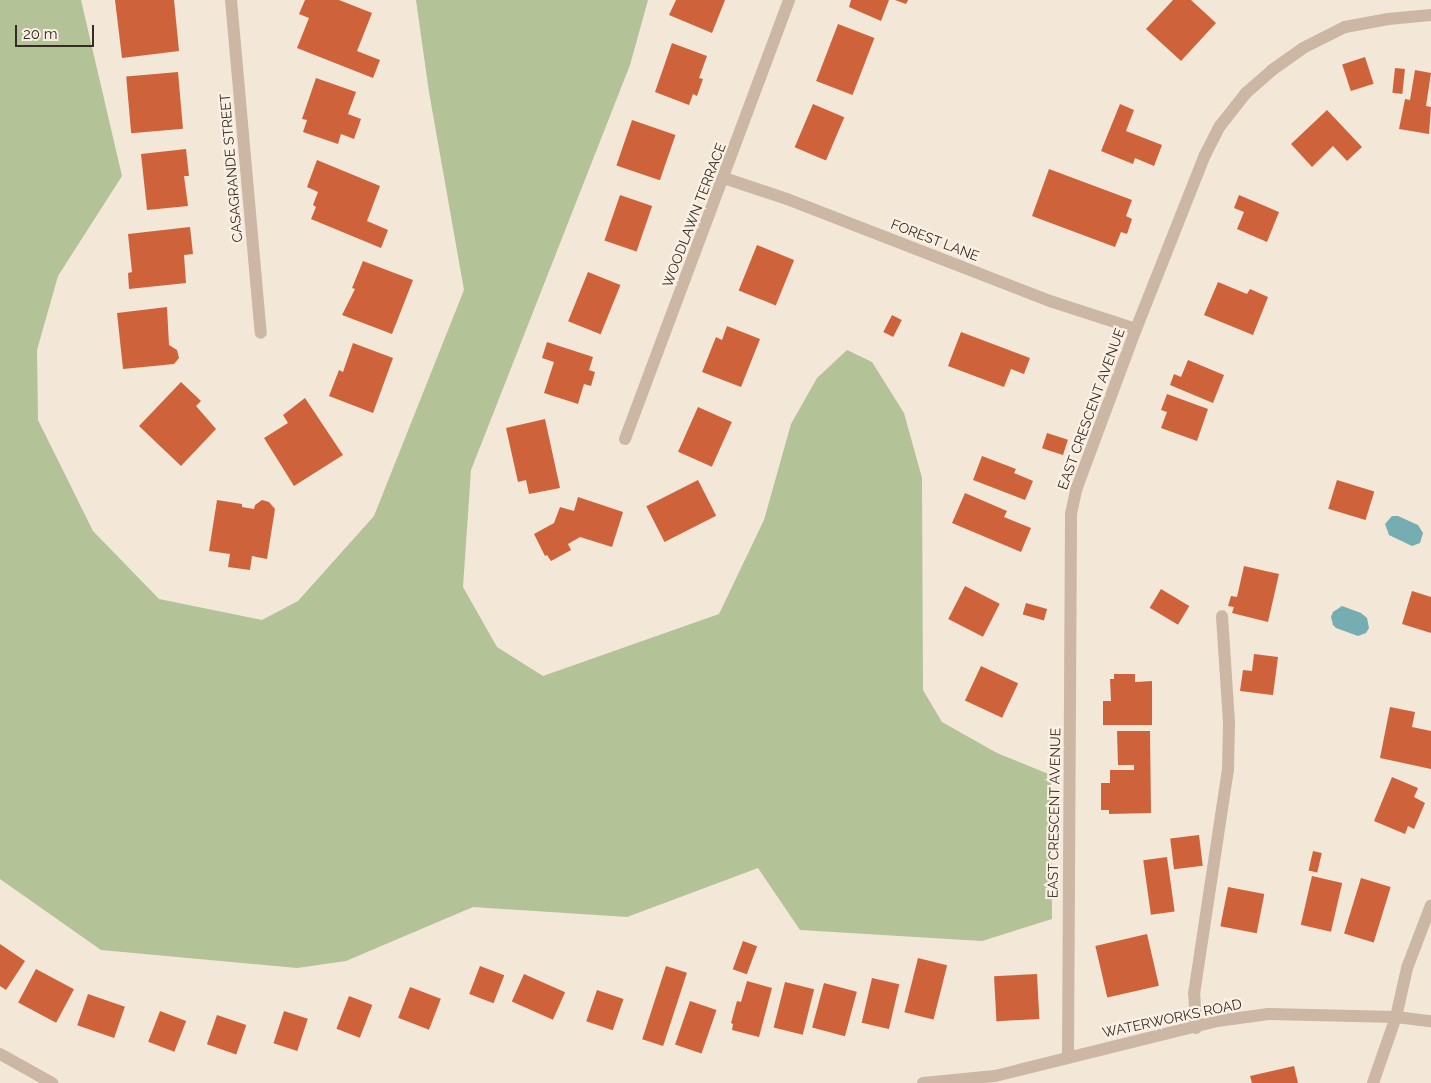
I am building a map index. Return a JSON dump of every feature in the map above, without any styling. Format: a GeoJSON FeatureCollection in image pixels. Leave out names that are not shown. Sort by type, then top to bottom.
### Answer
{"type":"FeatureCollection","features":[{"type":"Feature","properties":{"kind":"street","name":"CASAGRANDE STREET"},"geometry":{"type":"LineString","coordinates":[[231,0],[261,333]]}},
{"type":"Feature","properties":{"kind":"street","name":"WOODLAWN TERRACE"},"geometry":{"type":"LineString","coordinates":[[625,439],[789,0]]}},
{"type":"Feature","properties":{"kind":"street","name":"EAST CRESCENT AVENUE"},"geometry":{"type":"LineString","coordinates":[[1068,1056],[1071,514],[1076,490],[1136,329],[1205,155],[1220,126],[1246,93],[1272,70],[1303,48],[1345,27],[1388,18],[1431,15]]}},
{"type":"Feature","properties":{"kind":"street","name":"FOREST LANE"},"geometry":{"type":"LineString","coordinates":[[724,178],[786,199],[1053,302],[1136,329]]}},
{"type":"Feature","properties":{"kind":"street"},"geometry":{"type":"LineString","coordinates":[[1196,1028],[1194,994],[1228,770],[1229,722],[1222,616]]}},
{"type":"Feature","properties":{"kind":"street"},"geometry":{"type":"LineString","coordinates":[[1373,1083],[1396,1017],[1407,968],[1431,905]]}},
{"type":"Feature","properties":{"kind":"street","name":"WATERWORKS ROAD"},"geometry":{"type":"LineString","coordinates":[[923,1083],[995,1076],[1068,1056],[1217,1022],[1269,1014],[1396,1017],[1431,1021]]}},
{"type":"Feature","properties":{"kind":"street"},"geometry":{"type":"LineString","coordinates":[[0,1054],[52,1083]]}},
{"type":"Feature","properties":{"kind":"green space"},"geometry":{"type":"Polygon","coordinates":[[[0,0],[81,0],[122,176],[58,276],[37,350],[38,420],[93,531],[159,599],[262,620],[298,601],[374,516],[464,290],[429,92],[416,0],[648,0],[630,65],[471,470],[463,587],[497,647],[543,676],[719,614],[764,520],[791,424],[817,378],[847,350],[872,362],[904,413],[922,478],[923,690],[942,722],[997,753],[1051,775],[1052,919],[982,941],[800,930],[758,868],[627,917],[473,907],[346,961],[297,968],[101,950],[0,879],[0,0]]]}},
{"type":"Feature","properties":{"kind":"water"},"geometry":{"type":"Polygon","coordinates":[[[1392,516],[1398,516],[1418,525],[1423,533],[1420,543],[1412,546],[1389,535],[1385,524],[1392,516]]]}},
{"type":"Feature","properties":{"kind":"water"},"geometry":{"type":"Polygon","coordinates":[[[1342,606],[1361,613],[1367,618],[1369,628],[1366,633],[1358,636],[1336,628],[1333,625],[1331,617],[1333,612],[1342,606]]]}},
{"type":"Feature","properties":{"kind":"building"},"geometry":{"type":"Polygon","coordinates":[[[115,0],[174,0],[179,51],[122,58],[115,0]]]}},
{"type":"Feature","properties":{"kind":"building"},"geometry":{"type":"Polygon","coordinates":[[[305,0],[339,0],[372,13],[357,51],[380,60],[373,78],[297,48],[309,18],[299,14],[305,0]]]}},
{"type":"Feature","properties":{"kind":"building"},"geometry":{"type":"Polygon","coordinates":[[[676,0],[725,0],[712,33],[669,15],[676,0]]]}},
{"type":"Feature","properties":{"kind":"building"},"geometry":{"type":"Polygon","coordinates":[[[851,0],[889,0],[881,21],[849,7],[851,0]]]}},
{"type":"Feature","properties":{"kind":"building"},"geometry":{"type":"Polygon","coordinates":[[[895,0],[908,0],[906,4],[895,0]]]}},
{"type":"Feature","properties":{"kind":"building"},"geometry":{"type":"Polygon","coordinates":[[[1173,0],[1191,0],[1216,23],[1181,61],[1146,29],[1173,0]]]}},
{"type":"Feature","properties":{"kind":"building"},"geometry":{"type":"Polygon","coordinates":[[[838,24],[874,38],[853,95],[816,81],[838,24]]]}},
{"type":"Feature","properties":{"kind":"building"},"geometry":{"type":"Polygon","coordinates":[[[672,43],[707,56],[699,78],[703,79],[697,96],[693,94],[689,105],[655,92],[672,43]]]}},
{"type":"Feature","properties":{"kind":"building"},"geometry":{"type":"Polygon","coordinates":[[[1365,57],[1374,84],[1351,91],[1342,64],[1365,57]]]}},
{"type":"Feature","properties":{"kind":"building"},"geometry":{"type":"Polygon","coordinates":[[[1395,68],[1405,69],[1402,94],[1392,93],[1395,68]]]}},
{"type":"Feature","properties":{"kind":"building"},"geometry":{"type":"Polygon","coordinates":[[[1415,70],[1431,73],[1426,106],[1431,107],[1429,134],[1399,129],[1405,99],[1410,100],[1415,70]]]}},
{"type":"Feature","properties":{"kind":"building"},"geometry":{"type":"Polygon","coordinates":[[[178,72],[183,129],[131,133],[126,77],[178,72]]]}},
{"type":"Feature","properties":{"kind":"building"},"geometry":{"type":"Polygon","coordinates":[[[316,78],[356,92],[348,114],[361,119],[354,139],[341,134],[338,144],[303,132],[307,120],[302,119],[316,78]]]}},
{"type":"Feature","properties":{"kind":"building"},"geometry":{"type":"Polygon","coordinates":[[[813,104],[844,117],[826,161],[795,147],[813,104]]]}},
{"type":"Feature","properties":{"kind":"building"},"geometry":{"type":"Polygon","coordinates":[[[1120,104],[1134,110],[1126,131],[1162,145],[1154,166],[1135,158],[1133,164],[1101,151],[1120,104]]]}},
{"type":"Feature","properties":{"kind":"building"},"geometry":{"type":"Polygon","coordinates":[[[1327,110],[1362,147],[1347,161],[1333,146],[1312,167],[1291,144],[1327,110]]]}},
{"type":"Feature","properties":{"kind":"building"},"geometry":{"type":"Polygon","coordinates":[[[632,120],[675,135],[660,180],[616,165],[632,120]]]}},
{"type":"Feature","properties":{"kind":"building"},"geometry":{"type":"Polygon","coordinates":[[[186,149],[189,176],[184,176],[188,206],[147,210],[141,154],[186,149]]]}},
{"type":"Feature","properties":{"kind":"building"},"geometry":{"type":"Polygon","coordinates":[[[317,160],[380,186],[367,221],[388,230],[381,248],[311,219],[316,207],[313,205],[318,192],[307,187],[317,160]]]}},
{"type":"Feature","properties":{"kind":"building"},"geometry":{"type":"Polygon","coordinates":[[[1049,169],[1132,200],[1126,216],[1132,219],[1127,234],[1121,232],[1115,247],[1032,216],[1049,169]]]}},
{"type":"Feature","properties":{"kind":"building"},"geometry":{"type":"Polygon","coordinates":[[[620,195],[652,206],[637,251],[604,240],[620,195]]]}},
{"type":"Feature","properties":{"kind":"building"},"geometry":{"type":"Polygon","coordinates":[[[1239,195],[1279,212],[1267,242],[1237,229],[1244,212],[1234,208],[1239,195]]]}},
{"type":"Feature","properties":{"kind":"building"},"geometry":{"type":"Polygon","coordinates":[[[190,227],[193,254],[184,255],[186,283],[129,289],[128,273],[132,272],[128,234],[190,227]]]}},
{"type":"Feature","properties":{"kind":"building"},"geometry":{"type":"Polygon","coordinates":[[[757,245],[794,260],[776,305],[739,290],[757,245]]]}},
{"type":"Feature","properties":{"kind":"building"},"geometry":{"type":"Polygon","coordinates":[[[363,261],[413,280],[392,334],[342,315],[355,289],[352,288],[363,261]]]}},
{"type":"Feature","properties":{"kind":"building"},"geometry":{"type":"Polygon","coordinates":[[[588,272],[620,285],[601,334],[568,321],[588,272]]]}},
{"type":"Feature","properties":{"kind":"building"},"geometry":{"type":"Polygon","coordinates":[[[1218,282],[1247,294],[1250,289],[1268,297],[1253,335],[1204,315],[1218,282]]]}},
{"type":"Feature","properties":{"kind":"building"},"geometry":{"type":"Polygon","coordinates":[[[167,307],[169,345],[177,350],[179,358],[174,364],[123,369],[117,313],[167,307]]]}},
{"type":"Feature","properties":{"kind":"building"},"geometry":{"type":"Polygon","coordinates":[[[892,315],[902,320],[893,337],[883,332],[892,315]]]}},
{"type":"Feature","properties":{"kind":"building"},"geometry":{"type":"Polygon","coordinates":[[[727,326],[760,339],[741,387],[702,372],[716,337],[722,340],[727,326]]]}},
{"type":"Feature","properties":{"kind":"building"},"geometry":{"type":"Polygon","coordinates":[[[961,332],[1030,358],[1024,374],[1011,369],[1004,387],[948,366],[961,332]]]}},
{"type":"Feature","properties":{"kind":"building"},"geometry":{"type":"Polygon","coordinates":[[[547,342],[593,357],[589,370],[595,372],[591,386],[584,384],[578,404],[544,393],[554,362],[542,358],[547,342]]]}},
{"type":"Feature","properties":{"kind":"building"},"geometry":{"type":"Polygon","coordinates":[[[353,343],[393,358],[373,413],[329,396],[339,370],[343,372],[353,343]]]}},
{"type":"Feature","properties":{"kind":"building"},"geometry":{"type":"Polygon","coordinates":[[[1188,360],[1224,375],[1213,403],[1170,385],[1174,374],[1181,377],[1188,360]]]}},
{"type":"Feature","properties":{"kind":"building"},"geometry":{"type":"Polygon","coordinates":[[[181,382],[201,401],[196,406],[216,429],[181,466],[139,426],[181,382]]]}},
{"type":"Feature","properties":{"kind":"building"},"geometry":{"type":"Polygon","coordinates":[[[1167,394],[1208,409],[1197,441],[1161,428],[1167,412],[1161,410],[1167,394]]]}},
{"type":"Feature","properties":{"kind":"building"},"geometry":{"type":"Polygon","coordinates":[[[305,398],[343,455],[294,486],[264,438],[288,423],[283,415],[305,398]]]}},
{"type":"Feature","properties":{"kind":"building"},"geometry":{"type":"Polygon","coordinates":[[[698,407],[732,422],[712,467],[678,452],[698,407]]]}},
{"type":"Feature","properties":{"kind":"building"},"geometry":{"type":"Polygon","coordinates":[[[545,419],[560,488],[529,494],[526,480],[518,482],[506,428],[545,419]]]}},
{"type":"Feature","properties":{"kind":"building"},"geometry":{"type":"Polygon","coordinates":[[[1047,433],[1068,440],[1063,455],[1042,448],[1047,433]]]}},
{"type":"Feature","properties":{"kind":"building"},"geometry":{"type":"Polygon","coordinates":[[[982,456],[1016,469],[1014,473],[1033,481],[1025,500],[973,480],[982,456]]]}},
{"type":"Feature","properties":{"kind":"building"},"geometry":{"type":"Polygon","coordinates":[[[698,480],[716,516],[664,542],[646,506],[698,480]]]}},
{"type":"Feature","properties":{"kind":"building"},"geometry":{"type":"Polygon","coordinates":[[[1337,480],[1374,491],[1366,520],[1328,509],[1337,480]]]}},
{"type":"Feature","properties":{"kind":"building"},"geometry":{"type":"Polygon","coordinates":[[[965,493],[1007,511],[1004,517],[1031,528],[1021,552],[952,523],[965,493]]]}},
{"type":"Feature","properties":{"kind":"building"},"geometry":{"type":"Polygon","coordinates":[[[578,497],[623,512],[612,547],[580,537],[568,544],[571,550],[551,561],[547,555],[545,556],[534,534],[554,523],[560,507],[574,511],[578,497]]]}},
{"type":"Feature","properties":{"kind":"building"},"geometry":{"type":"Polygon","coordinates":[[[217,500],[242,504],[242,507],[254,509],[255,505],[262,500],[269,502],[275,509],[267,559],[252,556],[250,570],[228,567],[230,554],[209,551],[217,500]]]}},
{"type":"Feature","properties":{"kind":"building"},"geometry":{"type":"Polygon","coordinates":[[[1244,566],[1279,574],[1268,622],[1232,613],[1234,607],[1228,606],[1231,596],[1237,597],[1244,566]]]}},
{"type":"Feature","properties":{"kind":"building"},"geometry":{"type":"Polygon","coordinates":[[[965,586],[1000,604],[983,637],[948,619],[965,586]]]}},
{"type":"Feature","properties":{"kind":"building"},"geometry":{"type":"Polygon","coordinates":[[[1161,589],[1189,606],[1178,625],[1150,608],[1161,589]]]}},
{"type":"Feature","properties":{"kind":"building"},"geometry":{"type":"Polygon","coordinates":[[[1412,591],[1431,597],[1431,633],[1402,624],[1412,591]]]}},
{"type":"Feature","properties":{"kind":"building"},"geometry":{"type":"Polygon","coordinates":[[[1026,603],[1047,609],[1044,621],[1023,615],[1026,603]]]}},
{"type":"Feature","properties":{"kind":"building"},"geometry":{"type":"Polygon","coordinates":[[[1254,654],[1278,657],[1273,695],[1240,691],[1243,670],[1252,671],[1254,654]]]}},
{"type":"Feature","properties":{"kind":"building"},"geometry":{"type":"Polygon","coordinates":[[[981,666],[1018,683],[1002,718],[965,700],[981,666]]]}},
{"type":"Feature","properties":{"kind":"building"},"geometry":{"type":"Polygon","coordinates":[[[1114,674],[1135,674],[1135,682],[1152,681],[1152,725],[1103,725],[1103,701],[1111,701],[1110,679],[1114,679],[1114,674]]]}},
{"type":"Feature","properties":{"kind":"building"},"geometry":{"type":"Polygon","coordinates":[[[1390,707],[1415,712],[1412,727],[1431,731],[1431,769],[1380,758],[1390,707]]]}},
{"type":"Feature","properties":{"kind":"building"},"geometry":{"type":"Polygon","coordinates":[[[1117,731],[1150,731],[1151,813],[1109,814],[1109,810],[1101,810],[1101,783],[1110,783],[1110,770],[1134,770],[1134,765],[1118,765],[1117,731]]]}},
{"type":"Feature","properties":{"kind":"building"},"geometry":{"type":"Polygon","coordinates":[[[1392,777],[1418,788],[1414,797],[1425,803],[1414,829],[1408,826],[1405,834],[1374,821],[1392,777]]]}},
{"type":"Feature","properties":{"kind":"building"},"geometry":{"type":"Polygon","coordinates":[[[1199,835],[1203,866],[1174,869],[1170,839],[1199,835]]]}},
{"type":"Feature","properties":{"kind":"building"},"geometry":{"type":"Polygon","coordinates":[[[1313,851],[1322,853],[1317,873],[1309,870],[1313,851]]]}},
{"type":"Feature","properties":{"kind":"building"},"geometry":{"type":"Polygon","coordinates":[[[1167,857],[1175,911],[1151,915],[1143,860],[1167,857]]]}},
{"type":"Feature","properties":{"kind":"building"},"geometry":{"type":"Polygon","coordinates":[[[1312,876],[1342,883],[1331,932],[1301,925],[1312,876]]]}},
{"type":"Feature","properties":{"kind":"building"},"geometry":{"type":"Polygon","coordinates":[[[1361,878],[1391,887],[1374,943],[1344,933],[1361,878]]]}},
{"type":"Feature","properties":{"kind":"building"},"geometry":{"type":"Polygon","coordinates":[[[1228,887],[1264,894],[1257,933],[1220,926],[1228,887]]]}},
{"type":"Feature","properties":{"kind":"building"},"geometry":{"type":"Polygon","coordinates":[[[1147,934],[1159,986],[1107,998],[1095,946],[1147,934]]]}},
{"type":"Feature","properties":{"kind":"building"},"geometry":{"type":"Polygon","coordinates":[[[743,941],[757,946],[747,974],[733,969],[743,941]]]}},
{"type":"Feature","properties":{"kind":"building"},"geometry":{"type":"Polygon","coordinates":[[[0,944],[25,961],[6,990],[0,986],[0,944]]]}},
{"type":"Feature","properties":{"kind":"building"},"geometry":{"type":"Polygon","coordinates":[[[918,958],[947,965],[934,1020],[904,1012],[918,958]]]}},
{"type":"Feature","properties":{"kind":"building"},"geometry":{"type":"Polygon","coordinates":[[[480,966],[504,975],[494,1003],[469,994],[480,966]]]}},
{"type":"Feature","properties":{"kind":"building"},"geometry":{"type":"Polygon","coordinates":[[[666,966],[687,973],[663,1046],[642,1039],[666,966]]]}},
{"type":"Feature","properties":{"kind":"building"},"geometry":{"type":"Polygon","coordinates":[[[36,969],[74,989],[56,1023],[18,1003],[36,969]]]}},
{"type":"Feature","properties":{"kind":"building"},"geometry":{"type":"Polygon","coordinates":[[[524,974],[565,992],[553,1020],[512,1001],[524,974]]]}},
{"type":"Feature","properties":{"kind":"building"},"geometry":{"type":"Polygon","coordinates":[[[1037,974],[1039,1019],[996,1021],[994,976],[1037,974]]]}},
{"type":"Feature","properties":{"kind":"building"},"geometry":{"type":"Polygon","coordinates":[[[872,978],[899,984],[889,1029],[862,1023],[872,978]]]}},
{"type":"Feature","properties":{"kind":"building"},"geometry":{"type":"Polygon","coordinates":[[[747,981],[772,988],[759,1037],[732,1030],[733,1024],[731,1023],[737,1001],[741,1002],[747,981]]]}},
{"type":"Feature","properties":{"kind":"building"},"geometry":{"type":"Polygon","coordinates":[[[785,982],[814,989],[803,1035],[774,1028],[785,982]]]}},
{"type":"Feature","properties":{"kind":"building"},"geometry":{"type":"Polygon","coordinates":[[[824,983],[857,992],[845,1036],[812,1027],[824,983]]]}},
{"type":"Feature","properties":{"kind":"building"},"geometry":{"type":"Polygon","coordinates":[[[410,987],[441,999],[429,1030],[398,1018],[410,987]]]}},
{"type":"Feature","properties":{"kind":"building"},"geometry":{"type":"Polygon","coordinates":[[[597,990],[623,999],[613,1030],[586,1021],[597,990]]]}},
{"type":"Feature","properties":{"kind":"building"},"geometry":{"type":"Polygon","coordinates":[[[88,994],[125,1007],[114,1038],[77,1025],[88,994]]]}},
{"type":"Feature","properties":{"kind":"building"},"geometry":{"type":"Polygon","coordinates":[[[349,996],[372,1005],[360,1038],[336,1029],[349,996]]]}},
{"type":"Feature","properties":{"kind":"building"},"geometry":{"type":"Polygon","coordinates":[[[690,1001],[716,1010],[701,1054],[675,1044],[690,1001]]]}},
{"type":"Feature","properties":{"kind":"building"},"geometry":{"type":"Polygon","coordinates":[[[160,1011],[186,1021],[174,1052],[148,1042],[160,1011]]]}},
{"type":"Feature","properties":{"kind":"building"},"geometry":{"type":"Polygon","coordinates":[[[284,1011],[308,1019],[297,1051],[273,1043],[284,1011]]]}},
{"type":"Feature","properties":{"kind":"building"},"geometry":{"type":"Polygon","coordinates":[[[217,1015],[246,1025],[236,1054],[207,1044],[217,1015]]]}},
{"type":"Feature","properties":{"kind":"building"},"geometry":{"type":"Polygon","coordinates":[[[1294,1066],[1298,1083],[1252,1083],[1250,1076],[1294,1066]]]}}]}
